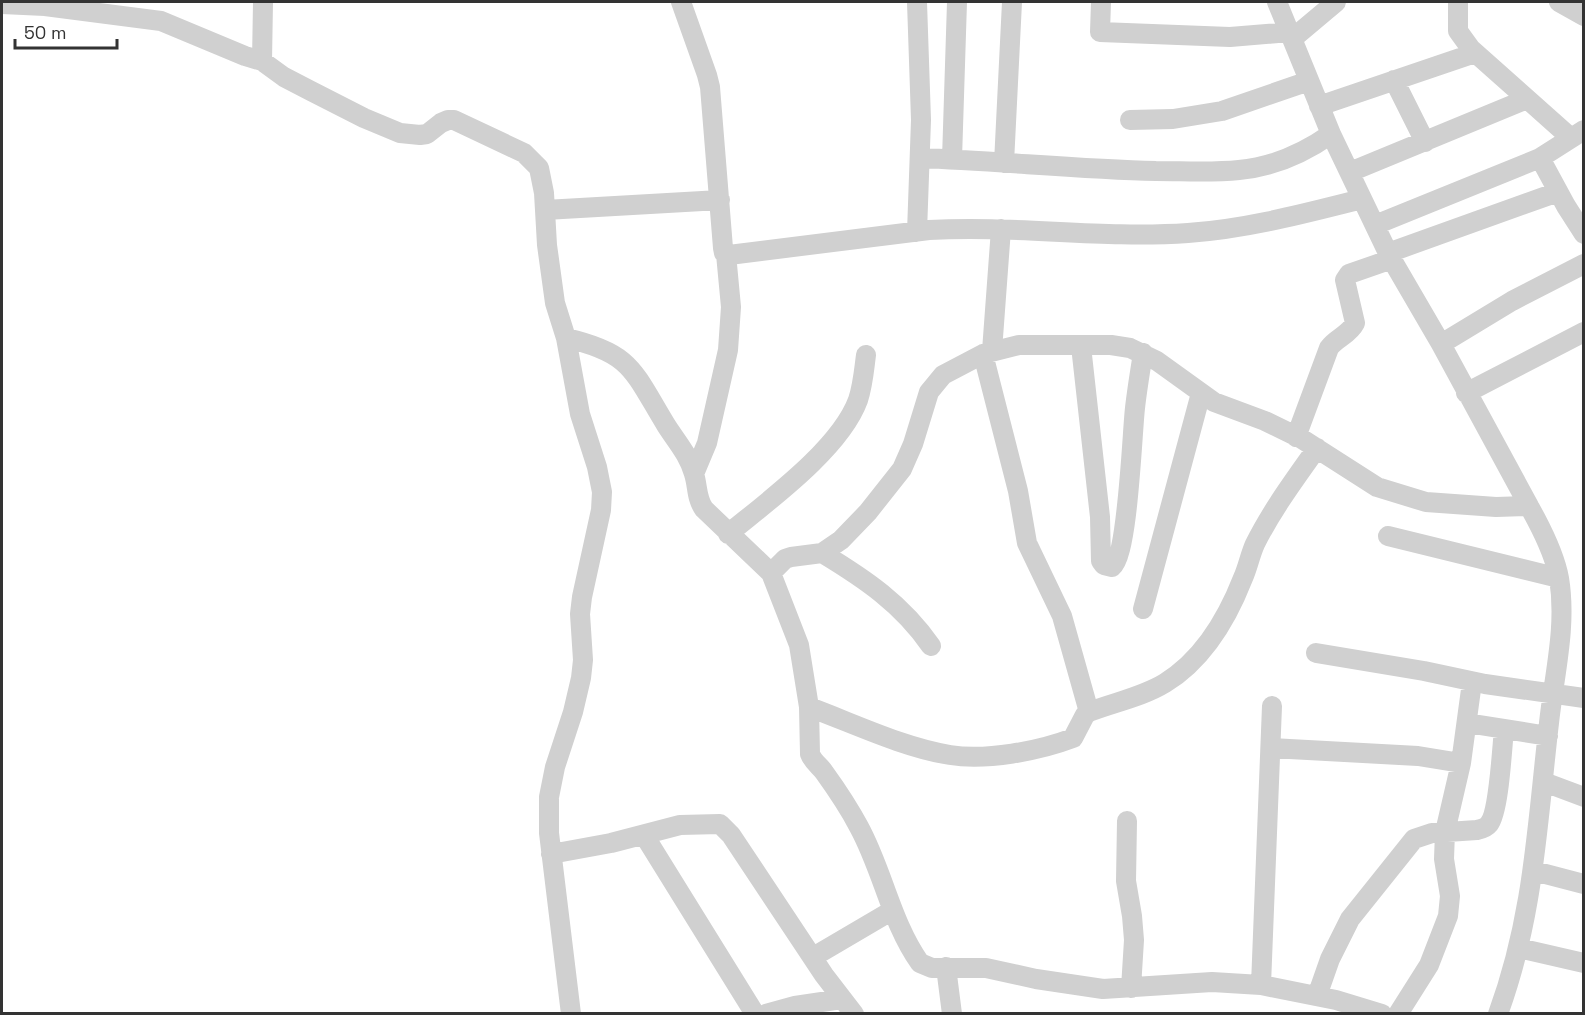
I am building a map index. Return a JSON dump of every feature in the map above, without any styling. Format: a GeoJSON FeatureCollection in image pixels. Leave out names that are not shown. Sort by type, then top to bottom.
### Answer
{"type":"FeatureCollection","features":[{"type":"Feature","properties":{"kind":"street"},"geometry":{"type":"LineString","coordinates":[[262,61],[263,2]]}},
{"type":"Feature","properties":{"kind":"street"},"geometry":{"type":"LineString","coordinates":[[681,2],[707,75],[712,104],[723,248],[726,254],[731,307],[728,350],[707,443],[694,474]]}},
{"type":"Feature","properties":{"kind":"street"},"geometry":{"type":"LineString","coordinates":[[917,2],[921,120],[917,232]]}},
{"type":"Feature","properties":{"kind":"street"},"geometry":{"type":"LineString","coordinates":[[952,159],[957,2]]}},
{"type":"Feature","properties":{"kind":"street"},"geometry":{"type":"LineString","coordinates":[[1005,163],[1012,2]]}},
{"type":"Feature","properties":{"kind":"street"},"geometry":{"type":"LineString","coordinates":[[1101,2],[1100,32],[1220,37],[1291,36],[1336,2]]}},
{"type":"Feature","properties":{"kind":"street"},"geometry":{"type":"LineString","coordinates":[[1276,2],[1331,134],[1390,256],[1441,344],[1529,506],[1548,543],[1559,578],[1561,628],[1534,871],[1519,948],[1498,1014]]}},
{"type":"Feature","properties":{"kind":"street"},"geometry":{"type":"LineString","coordinates":[[1375,225],[1540,158],[1577,134],[1527,99],[1475,53],[1458,31],[1458,2]]}},
{"type":"Feature","properties":{"kind":"street"},"geometry":{"type":"LineString","coordinates":[[1558,2],[1580,10]]}},
{"type":"Feature","properties":{"kind":"street"},"geometry":{"type":"LineString","coordinates":[[2,4],[45,6],[161,21],[262,61],[302,87],[400,133],[427,134],[441,123],[454,120],[510,145],[524,153],[539,168],[555,303],[566,338],[580,414],[597,467],[602,492],[596,538],[580,614],[583,660],[581,678],[573,712],[555,767],[549,797],[548,823],[551,854],[571,1014]]}},
{"type":"Feature","properties":{"kind":"street"},"geometry":{"type":"LineString","coordinates":[[1319,106],[1475,53]]}},
{"type":"Feature","properties":{"kind":"street"},"geometry":{"type":"LineString","coordinates":[[1394,80],[1425,142]]}},
{"type":"Feature","properties":{"kind":"street"},"geometry":{"type":"LineString","coordinates":[[1130,120],[1173,119],[1222,111],[1309,81]]}},
{"type":"Feature","properties":{"kind":"street"},"geometry":{"type":"LineString","coordinates":[[1350,171],[1527,99]]}},
{"type":"Feature","properties":{"kind":"street"},"geometry":{"type":"LineString","coordinates":[[920,158],[1139,170],[1240,170],[1293,156],[1312,148],[1331,134]]}},
{"type":"Feature","properties":{"kind":"street"},"geometry":{"type":"LineString","coordinates":[[1540,158],[1584,234]]}},
{"type":"Feature","properties":{"kind":"street"},"geometry":{"type":"LineString","coordinates":[[1296,437],[1315,392],[1329,348],[1333,341],[1351,330],[1355,323],[1345,280],[1349,274],[1558,192]]}},
{"type":"Feature","properties":{"kind":"street"},"geometry":{"type":"LineString","coordinates":[[726,254],[734,255],[960,228],[1092,235],[1189,233],[1273,220],[1362,199]]}},
{"type":"Feature","properties":{"kind":"street"},"geometry":{"type":"LineString","coordinates":[[545,210],[720,200]]}},
{"type":"Feature","properties":{"kind":"street"},"geometry":{"type":"LineString","coordinates":[[1000,229],[988,352],[1027,543],[1062,616],[1089,712]]}},
{"type":"Feature","properties":{"kind":"street"},"geometry":{"type":"LineString","coordinates":[[1441,344],[1512,301],[1584,264]]}},
{"type":"Feature","properties":{"kind":"street"},"geometry":{"type":"LineString","coordinates":[[1466,393],[1584,332]]}},
{"type":"Feature","properties":{"kind":"street"},"geometry":{"type":"LineString","coordinates":[[566,338],[613,353],[628,365],[640,380],[683,450],[694,474],[699,502],[728,534],[755,556],[771,573],[799,645],[806,678],[809,748],[812,760],[824,772],[861,830],[893,910],[920,963],[932,968],[986,968],[1103,989],[1212,982],[1261,985],[1317,996],[1382,1014]]}},
{"type":"Feature","properties":{"kind":"street"},"geometry":{"type":"LineString","coordinates":[[771,573],[791,557],[822,554],[841,540],[890,486],[902,469],[914,444],[930,392],[935,384],[956,368],[988,352],[1019,345],[1111,345],[1130,348],[1143,353],[1214,402],[1265,421],[1296,437],[1377,487],[1396,494],[1437,503],[1496,507],[1529,506]]}},
{"type":"Feature","properties":{"kind":"street"},"geometry":{"type":"LineString","coordinates":[[1081,346],[1100,517],[1101,561],[1104,565],[1112,567],[1118,560],[1126,514],[1135,407],[1143,353]]}},
{"type":"Feature","properties":{"kind":"street"},"geometry":{"type":"LineString","coordinates":[[728,534],[797,477],[839,432],[858,401],[866,355]]}},
{"type":"Feature","properties":{"kind":"street"},"geometry":{"type":"LineString","coordinates":[[1143,609],[1201,393]]}},
{"type":"Feature","properties":{"kind":"street"},"geometry":{"type":"LineString","coordinates":[[809,707],[916,747],[953,755],[978,756],[1045,746],[1073,738],[1085,715],[1089,712],[1128,700],[1167,682],[1185,668],[1214,637],[1231,607],[1262,531],[1276,506],[1317,448]]}},
{"type":"Feature","properties":{"kind":"street"},"geometry":{"type":"LineString","coordinates":[[1388,536],[1559,578]]}},
{"type":"Feature","properties":{"kind":"street"},"geometry":{"type":"LineString","coordinates":[[822,554],[856,573],[893,601],[911,619],[931,646]]}},
{"type":"Feature","properties":{"kind":"street"},"geometry":{"type":"LineString","coordinates":[[1316,653],[1424,671],[1472,682],[1584,698]]}},
{"type":"Feature","properties":{"kind":"street"},"geometry":{"type":"LineString","coordinates":[[1398,1014],[1429,965],[1448,916],[1450,896],[1444,859],[1445,832],[1461,763],[1472,682]]}},
{"type":"Feature","properties":{"kind":"street"},"geometry":{"type":"LineString","coordinates":[[1261,985],[1272,706]]}},
{"type":"Feature","properties":{"kind":"street"},"geometry":{"type":"LineString","coordinates":[[1467,723],[1548,736]]}},
{"type":"Feature","properties":{"kind":"street"},"geometry":{"type":"LineString","coordinates":[[1317,996],[1350,919],[1414,840],[1422,835],[1484,829],[1491,823],[1504,729]]}},
{"type":"Feature","properties":{"kind":"street"},"geometry":{"type":"LineString","coordinates":[[1271,748],[1389,754],[1461,763]]}},
{"type":"Feature","properties":{"kind":"street"},"geometry":{"type":"LineString","coordinates":[[1544,782],[1584,797]]}},
{"type":"Feature","properties":{"kind":"street"},"geometry":{"type":"LineString","coordinates":[[1127,821],[1126,880],[1134,940],[1131,988]]}},
{"type":"Feature","properties":{"kind":"street"},"geometry":{"type":"LineString","coordinates":[[551,854],[611,843],[692,823],[720,824],[726,828],[848,1006]]}},
{"type":"Feature","properties":{"kind":"street"},"geometry":{"type":"LineString","coordinates":[[644,834],[755,1014]]}},
{"type":"Feature","properties":{"kind":"street"},"geometry":{"type":"LineString","coordinates":[[1534,871],[1584,884]]}},
{"type":"Feature","properties":{"kind":"street"},"geometry":{"type":"LineString","coordinates":[[813,957],[893,910]]}},
{"type":"Feature","properties":{"kind":"street"},"geometry":{"type":"LineString","coordinates":[[1519,948],[1584,963]]}},
{"type":"Feature","properties":{"kind":"street"},"geometry":{"type":"LineString","coordinates":[[946,967],[952,1014]]}},
{"type":"Feature","properties":{"kind":"street"},"geometry":{"type":"LineString","coordinates":[[766,1014],[795,1006],[848,1006]]}}]}
